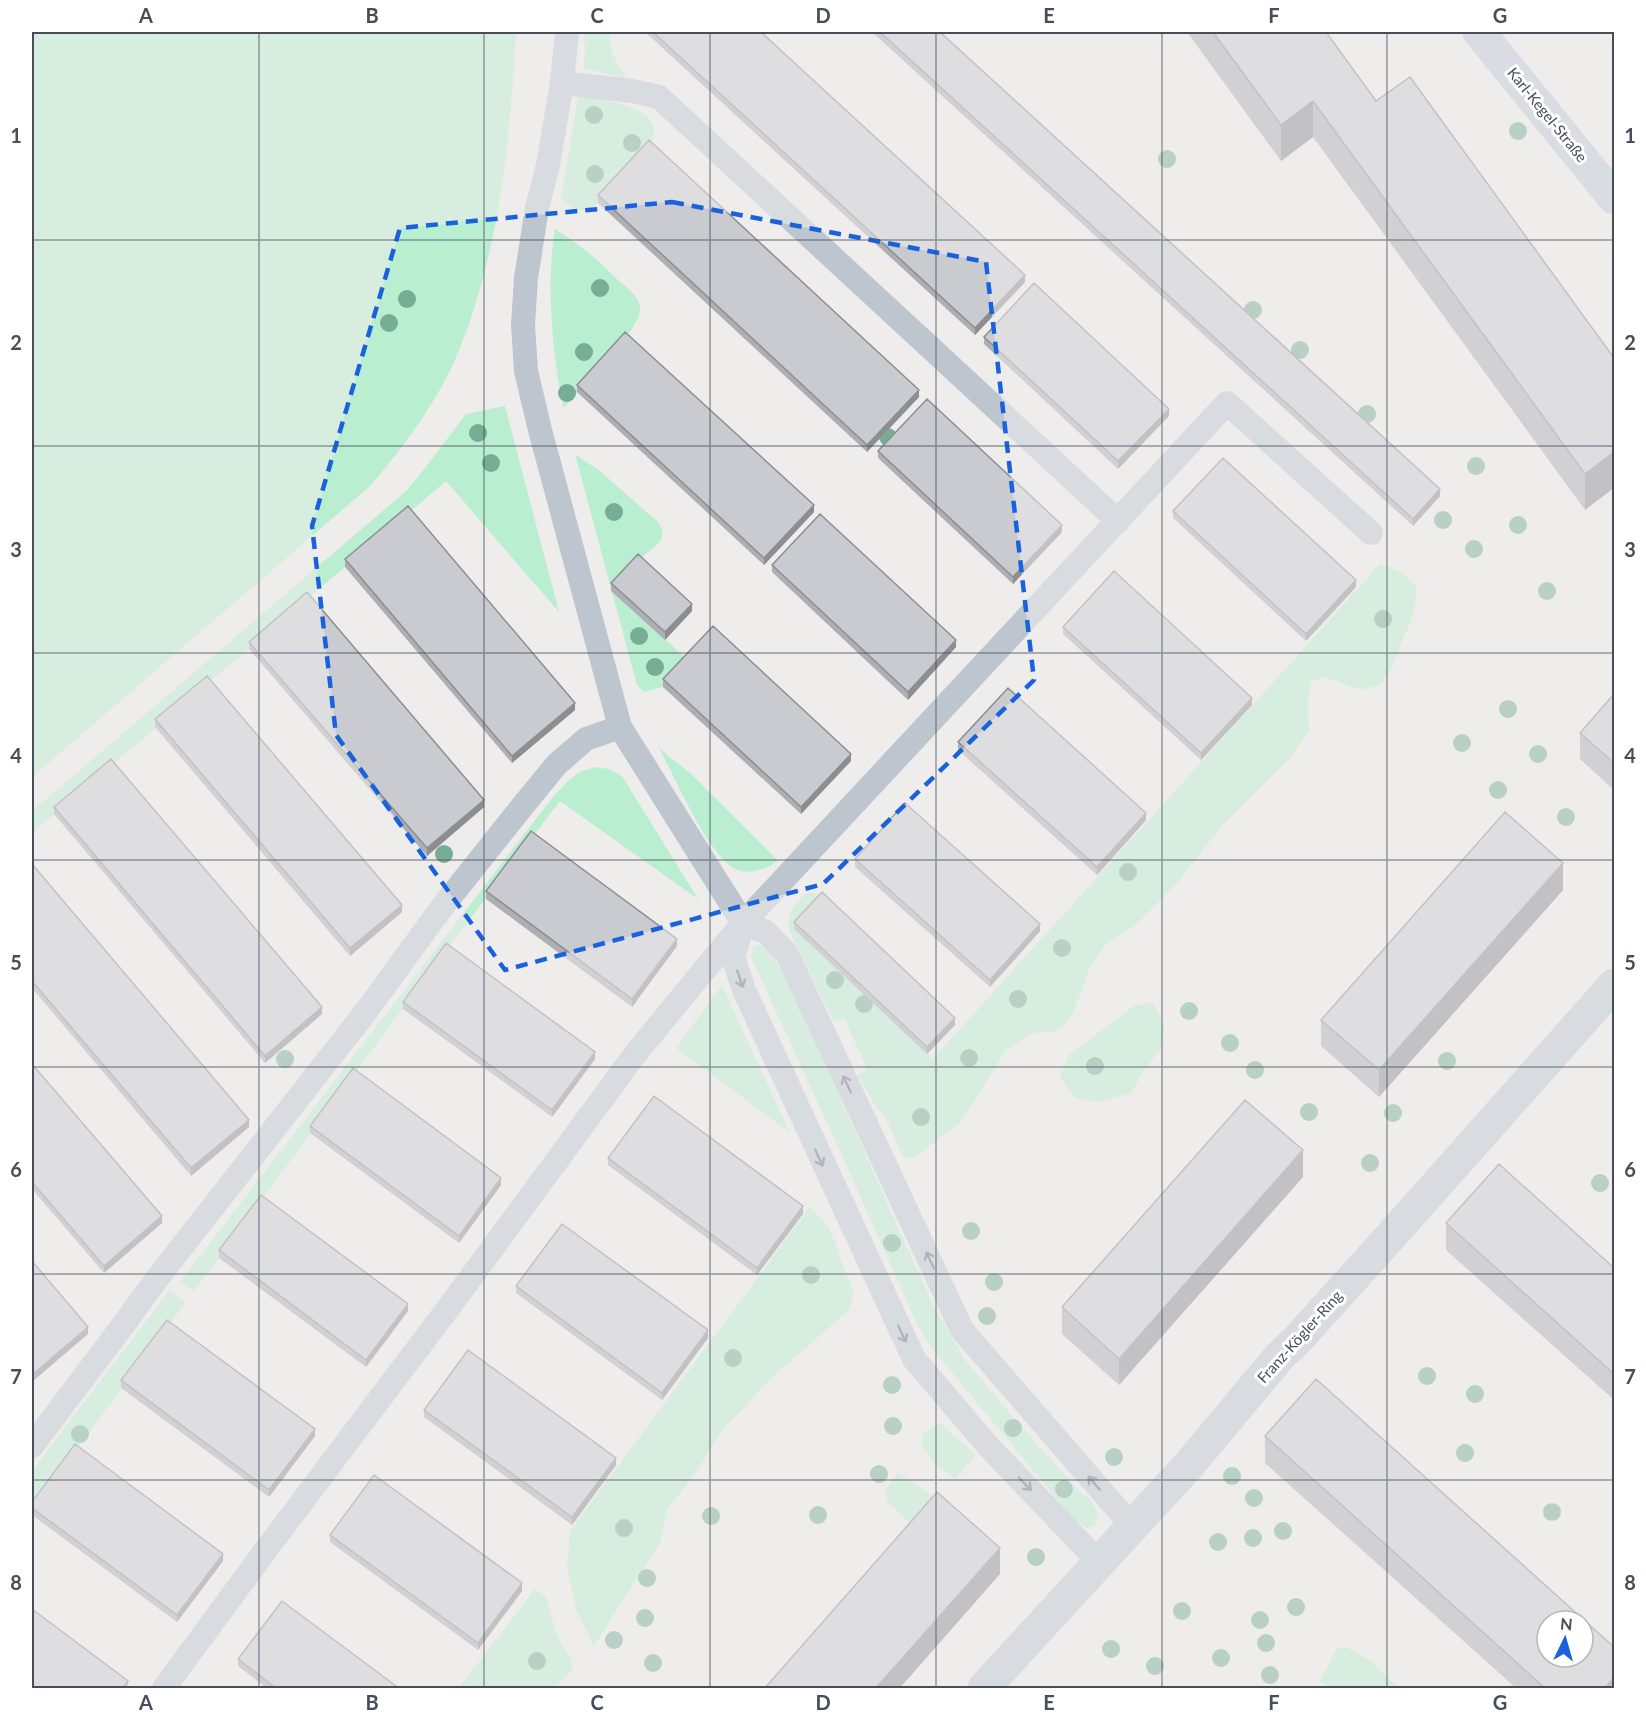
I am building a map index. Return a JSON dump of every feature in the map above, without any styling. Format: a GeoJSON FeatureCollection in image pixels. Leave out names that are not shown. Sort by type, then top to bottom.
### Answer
{"type":"FeatureCollection","features":[{"type":"Feature","properties":{"kind":"street","name":"Karl-Kegel-Straße"},"geometry":{"type":"LineString","coordinates":[[1479,32],[1614,198]]}},
{"type":"Feature","properties":{"kind":"street","name":"Franz-Kögler-Ring"},"geometry":{"type":"LineString","coordinates":[[984,1689],[1188,1466],[1279,1357],[1368,1262],[1614,985]]}},
{"type":"Feature","properties":{"kind":"lane"},"geometry":{"type":"LineString","coordinates":[[567,32],[562,83],[548,165],[537,208],[526,278],[523,324],[526,371],[620,727],[743,924],[766,932],[787,954],[962,1330],[1132,1527]]}},
{"type":"Feature","properties":{"kind":"lane"},"geometry":{"type":"LineString","coordinates":[[562,83],[633,91],[659,97],[1118,521]]}},
{"type":"Feature","properties":{"kind":"lane"},"geometry":{"type":"LineString","coordinates":[[164,1689],[267,1547],[446,1312],[636,1053],[743,924],[1227,403],[1371,533]]}},
{"type":"Feature","properties":{"kind":"lane"},"geometry":{"type":"LineString","coordinates":[[32,1446],[159,1276],[364,1014],[442,906],[550,773],[586,739],[620,727]]}},
{"type":"Feature","properties":{"kind":"lane"},"geometry":{"type":"LineString","coordinates":[[743,924],[733,957],[744,990],[914,1359],[989,1447],[1100,1563]]}},
{"type":"Feature","properties":{"kind":"highlighted area"},"geometry":{"type":"Polygon","coordinates":[[[672,202],[986,262],[1034,680],[823,884],[505,970],[336,735],[312,526],[400,228],[672,202]]]}},
{"type":"Feature","properties":{"kind":"green space"},"geometry":{"type":"Polygon","coordinates":[[[32,32],[516,32],[501,193],[484,273],[473,312],[451,369],[420,422],[369,487],[32,777],[32,32]]]}},
{"type":"Feature","properties":{"kind":"green space"},"geometry":{"type":"Polygon","coordinates":[[[584,32],[611,32],[612,51],[628,79],[583,68],[584,32]]]}},
{"type":"Feature","properties":{"kind":"green space"},"geometry":{"type":"Polygon","coordinates":[[[578,96],[618,103],[632,108],[652,123],[654,134],[648,148],[638,160],[600,202],[586,210],[575,209],[561,199],[578,96]]]}},
{"type":"Feature","properties":{"kind":"green space"},"geometry":{"type":"Polygon","coordinates":[[[555,229],[587,252],[628,288],[640,305],[637,320],[630,332],[564,408],[556,366],[552,318],[551,271],[555,229]]]}},
{"type":"Feature","properties":{"kind":"green space"},"geometry":{"type":"Polygon","coordinates":[[[505,406],[559,612],[446,481],[32,833],[32,811],[406,491],[466,414],[505,406]]]}},
{"type":"Feature","properties":{"kind":"green space"},"geometry":{"type":"Polygon","coordinates":[[[575,454],[601,472],[659,523],[663,533],[660,542],[638,561],[612,590],[575,454]]]}},
{"type":"Feature","properties":{"kind":"green space"},"geometry":{"type":"Polygon","coordinates":[[[1380,564],[1401,572],[1417,588],[1414,613],[1390,671],[1379,685],[1360,690],[1325,677],[1311,681],[1308,700],[1309,729],[1291,757],[1220,828],[1178,882],[1138,923],[1106,944],[1090,967],[1073,1014],[1059,1031],[1033,1033],[1006,1050],[962,1121],[912,1159],[903,1157],[884,1114],[876,1107],[857,1075],[867,1070],[845,1019],[834,1022],[790,932],[789,914],[794,906],[806,893],[821,895],[795,929],[933,1059],[1380,564]]]}},
{"type":"Feature","properties":{"kind":"green space"},"geometry":{"type":"Polygon","coordinates":[[[612,592],[688,660],[663,687],[644,692],[637,685],[612,592]]]}},
{"type":"Feature","properties":{"kind":"green space"},"geometry":{"type":"Polygon","coordinates":[[[659,748],[690,773],[778,861],[769,867],[746,872],[735,869],[725,861],[703,832],[659,748]]]}},
{"type":"Feature","properties":{"kind":"green space"},"geometry":{"type":"Polygon","coordinates":[[[595,767],[609,769],[622,776],[698,899],[560,801],[446,950],[194,1291],[180,1282],[552,798],[580,772],[595,767]]]}},
{"type":"Feature","properties":{"kind":"green space"},"geometry":{"type":"Polygon","coordinates":[[[759,944],[772,955],[788,982],[932,1303],[965,1360],[1074,1486],[1092,1502],[1098,1513],[1096,1525],[1087,1528],[1075,1521],[927,1342],[751,957],[753,947],[759,944]]]}},
{"type":"Feature","properties":{"kind":"green space"},"geometry":{"type":"Polygon","coordinates":[[[722,985],[790,1133],[676,1048],[722,985]]]}},
{"type":"Feature","properties":{"kind":"green space"},"geometry":{"type":"Polygon","coordinates":[[[1153,1002],[1164,1025],[1162,1047],[1145,1069],[1131,1093],[1099,1102],[1075,1098],[1060,1077],[1069,1055],[1134,1006],[1153,1002]]]}},
{"type":"Feature","properties":{"kind":"green space"},"geometry":{"type":"Polygon","coordinates":[[[810,1207],[829,1227],[854,1294],[849,1310],[777,1373],[723,1429],[697,1471],[667,1510],[660,1543],[594,1646],[576,1610],[567,1567],[570,1531],[810,1207]]]}},
{"type":"Feature","properties":{"kind":"green space"},"geometry":{"type":"Polygon","coordinates":[[[169,1291],[186,1302],[32,1509],[32,1471],[169,1291]]]}},
{"type":"Feature","properties":{"kind":"green space"},"geometry":{"type":"Polygon","coordinates":[[[940,1423],[976,1455],[955,1479],[934,1462],[922,1446],[923,1434],[940,1423]]]}},
{"type":"Feature","properties":{"kind":"green space"},"geometry":{"type":"Polygon","coordinates":[[[898,1473],[936,1498],[912,1525],[888,1503],[885,1491],[898,1473]]]}},
{"type":"Feature","properties":{"kind":"green space"},"geometry":{"type":"Polygon","coordinates":[[[535,1589],[546,1597],[557,1636],[572,1661],[572,1669],[555,1688],[459,1688],[535,1589]]]}},
{"type":"Feature","properties":{"kind":"green space"},"geometry":{"type":"Polygon","coordinates":[[[1344,1646],[1373,1662],[1398,1688],[1329,1688],[1320,1681],[1336,1650],[1344,1646]]]}},
{"type":"Feature","properties":{"kind":"building"},"geometry":{"type":"Polygon","coordinates":[[[653,32],[761,32],[1025,275],[975,328],[653,32]]]}},
{"type":"Feature","properties":{"kind":"building"},"geometry":{"type":"Polygon","coordinates":[[[880,32],[940,32],[1440,489],[1413,519],[880,32]]]}},
{"type":"Feature","properties":{"kind":"building"},"geometry":{"type":"Polygon","coordinates":[[[1213,32],[1326,32],[1376,101],[1410,77],[1614,358],[1614,452],[1585,474],[1313,101],[1281,125],[1213,32]]]}},
{"type":"Feature","properties":{"kind":"building"},"geometry":{"type":"Polygon","coordinates":[[[649,140],[919,390],[867,445],[598,195],[649,140]]]}},
{"type":"Feature","properties":{"kind":"building"},"geometry":{"type":"Polygon","coordinates":[[[1034,283],[1169,409],[1118,461],[984,337],[1034,283]]]}},
{"type":"Feature","properties":{"kind":"building"},"geometry":{"type":"Polygon","coordinates":[[[625,332],[814,505],[764,558],[577,385],[625,332]]]}},
{"type":"Feature","properties":{"kind":"building"},"geometry":{"type":"Polygon","coordinates":[[[927,399],[1062,525],[1013,577],[878,451],[927,399]]]}},
{"type":"Feature","properties":{"kind":"building"},"geometry":{"type":"Polygon","coordinates":[[[1223,458],[1356,580],[1306,634],[1173,511],[1223,458]]]}},
{"type":"Feature","properties":{"kind":"building"},"geometry":{"type":"Polygon","coordinates":[[[408,506],[575,703],[512,756],[345,559],[408,506]]]}},
{"type":"Feature","properties":{"kind":"building"},"geometry":{"type":"Polygon","coordinates":[[[820,514],[956,640],[908,692],[772,565],[820,514]]]}},
{"type":"Feature","properties":{"kind":"building"},"geometry":{"type":"Polygon","coordinates":[[[638,554],[692,604],[665,632],[611,583],[638,554]]]}},
{"type":"Feature","properties":{"kind":"building"},"geometry":{"type":"Polygon","coordinates":[[[1114,571],[1252,698],[1201,753],[1063,627],[1114,571]]]}},
{"type":"Feature","properties":{"kind":"building"},"geometry":{"type":"Polygon","coordinates":[[[307,592],[484,800],[427,848],[249,642],[307,592]]]}},
{"type":"Feature","properties":{"kind":"building"},"geometry":{"type":"Polygon","coordinates":[[[713,626],[851,754],[801,807],[663,679],[713,626]]]}},
{"type":"Feature","properties":{"kind":"building"},"geometry":{"type":"Polygon","coordinates":[[[207,676],[402,905],[350,948],[155,719],[207,676]]]}},
{"type":"Feature","properties":{"kind":"building"},"geometry":{"type":"Polygon","coordinates":[[[1008,688],[1146,813],[1097,867],[958,742],[1008,688]]]}},
{"type":"Feature","properties":{"kind":"building"},"geometry":{"type":"Polygon","coordinates":[[[1614,694],[1614,763],[1580,733],[1614,694]]]}},
{"type":"Feature","properties":{"kind":"building"},"geometry":{"type":"Polygon","coordinates":[[[111,759],[322,1007],[265,1056],[54,807],[111,759]]]}},
{"type":"Feature","properties":{"kind":"building"},"geometry":{"type":"Polygon","coordinates":[[[905,803],[1040,924],[990,980],[855,859],[905,803]]]}},
{"type":"Feature","properties":{"kind":"building"},"geometry":{"type":"Polygon","coordinates":[[[1505,812],[1563,863],[1379,1070],[1321,1020],[1505,812]]]}},
{"type":"Feature","properties":{"kind":"building"},"geometry":{"type":"Polygon","coordinates":[[[531,831],[677,939],[632,999],[486,891],[531,831]]]}},
{"type":"Feature","properties":{"kind":"building"},"geometry":{"type":"Polygon","coordinates":[[[32,864],[249,1120],[191,1168],[32,981],[32,864]]]}},
{"type":"Feature","properties":{"kind":"building"},"geometry":{"type":"Polygon","coordinates":[[[822,892],[955,1018],[927,1047],[794,922],[822,892]]]}},
{"type":"Feature","properties":{"kind":"building"},"geometry":{"type":"Polygon","coordinates":[[[446,943],[595,1052],[552,1110],[403,1002],[446,943]]]}},
{"type":"Feature","properties":{"kind":"building"},"geometry":{"type":"Polygon","coordinates":[[[32,1064],[162,1216],[104,1266],[32,1182],[32,1064]]]}},
{"type":"Feature","properties":{"kind":"building"},"geometry":{"type":"Polygon","coordinates":[[[353,1068],[501,1178],[459,1236],[310,1126],[353,1068]]]}},
{"type":"Feature","properties":{"kind":"building"},"geometry":{"type":"Polygon","coordinates":[[[654,1096],[803,1206],[757,1268],[608,1158],[654,1096]]]}},
{"type":"Feature","properties":{"kind":"building"},"geometry":{"type":"Polygon","coordinates":[[[1245,1100],[1303,1150],[1119,1359],[1062,1307],[1245,1100]]]}},
{"type":"Feature","properties":{"kind":"building"},"geometry":{"type":"Polygon","coordinates":[[[1499,1164],[1614,1268],[1614,1374],[1446,1223],[1499,1164]]]}},
{"type":"Feature","properties":{"kind":"building"},"geometry":{"type":"Polygon","coordinates":[[[261,1195],[408,1304],[366,1360],[219,1250],[261,1195]]]}},
{"type":"Feature","properties":{"kind":"building"},"geometry":{"type":"Polygon","coordinates":[[[562,1224],[708,1330],[662,1393],[516,1286],[562,1224]]]}},
{"type":"Feature","properties":{"kind":"building"},"geometry":{"type":"Polygon","coordinates":[[[32,1261],[88,1327],[32,1375],[32,1261]]]}},
{"type":"Feature","properties":{"kind":"building"},"geometry":{"type":"Polygon","coordinates":[[[167,1320],[315,1429],[269,1490],[121,1380],[167,1320]]]}},
{"type":"Feature","properties":{"kind":"building"},"geometry":{"type":"Polygon","coordinates":[[[468,1350],[616,1458],[572,1517],[424,1410],[468,1350]]]}},
{"type":"Feature","properties":{"kind":"building"},"geometry":{"type":"Polygon","coordinates":[[[1316,1379],[1572,1609],[1535,1609],[1535,1669],[1595,1669],[1595,1630],[1614,1647],[1614,1677],[1604,1689],[1546,1689],[1265,1436],[1316,1379]]]}},
{"type":"Feature","properties":{"kind":"building"},"geometry":{"type":"Polygon","coordinates":[[[75,1444],[223,1554],[177,1615],[32,1508],[32,1502],[75,1444]]]}},
{"type":"Feature","properties":{"kind":"building"},"geometry":{"type":"Polygon","coordinates":[[[374,1475],[522,1583],[478,1643],[330,1535],[374,1475]]]}},
{"type":"Feature","properties":{"kind":"building"},"geometry":{"type":"Polygon","coordinates":[[[937,1492],[1000,1548],[875,1689],[764,1689],[937,1492]]]}},
{"type":"Feature","properties":{"kind":"building"},"geometry":{"type":"Polygon","coordinates":[[[282,1601],[400,1689],[277,1689],[238,1659],[282,1601]]]}},
{"type":"Feature","properties":{"kind":"building"},"geometry":{"type":"Polygon","coordinates":[[[32,1609],[128,1681],[122,1689],[32,1689],[32,1609]]]}}]}
